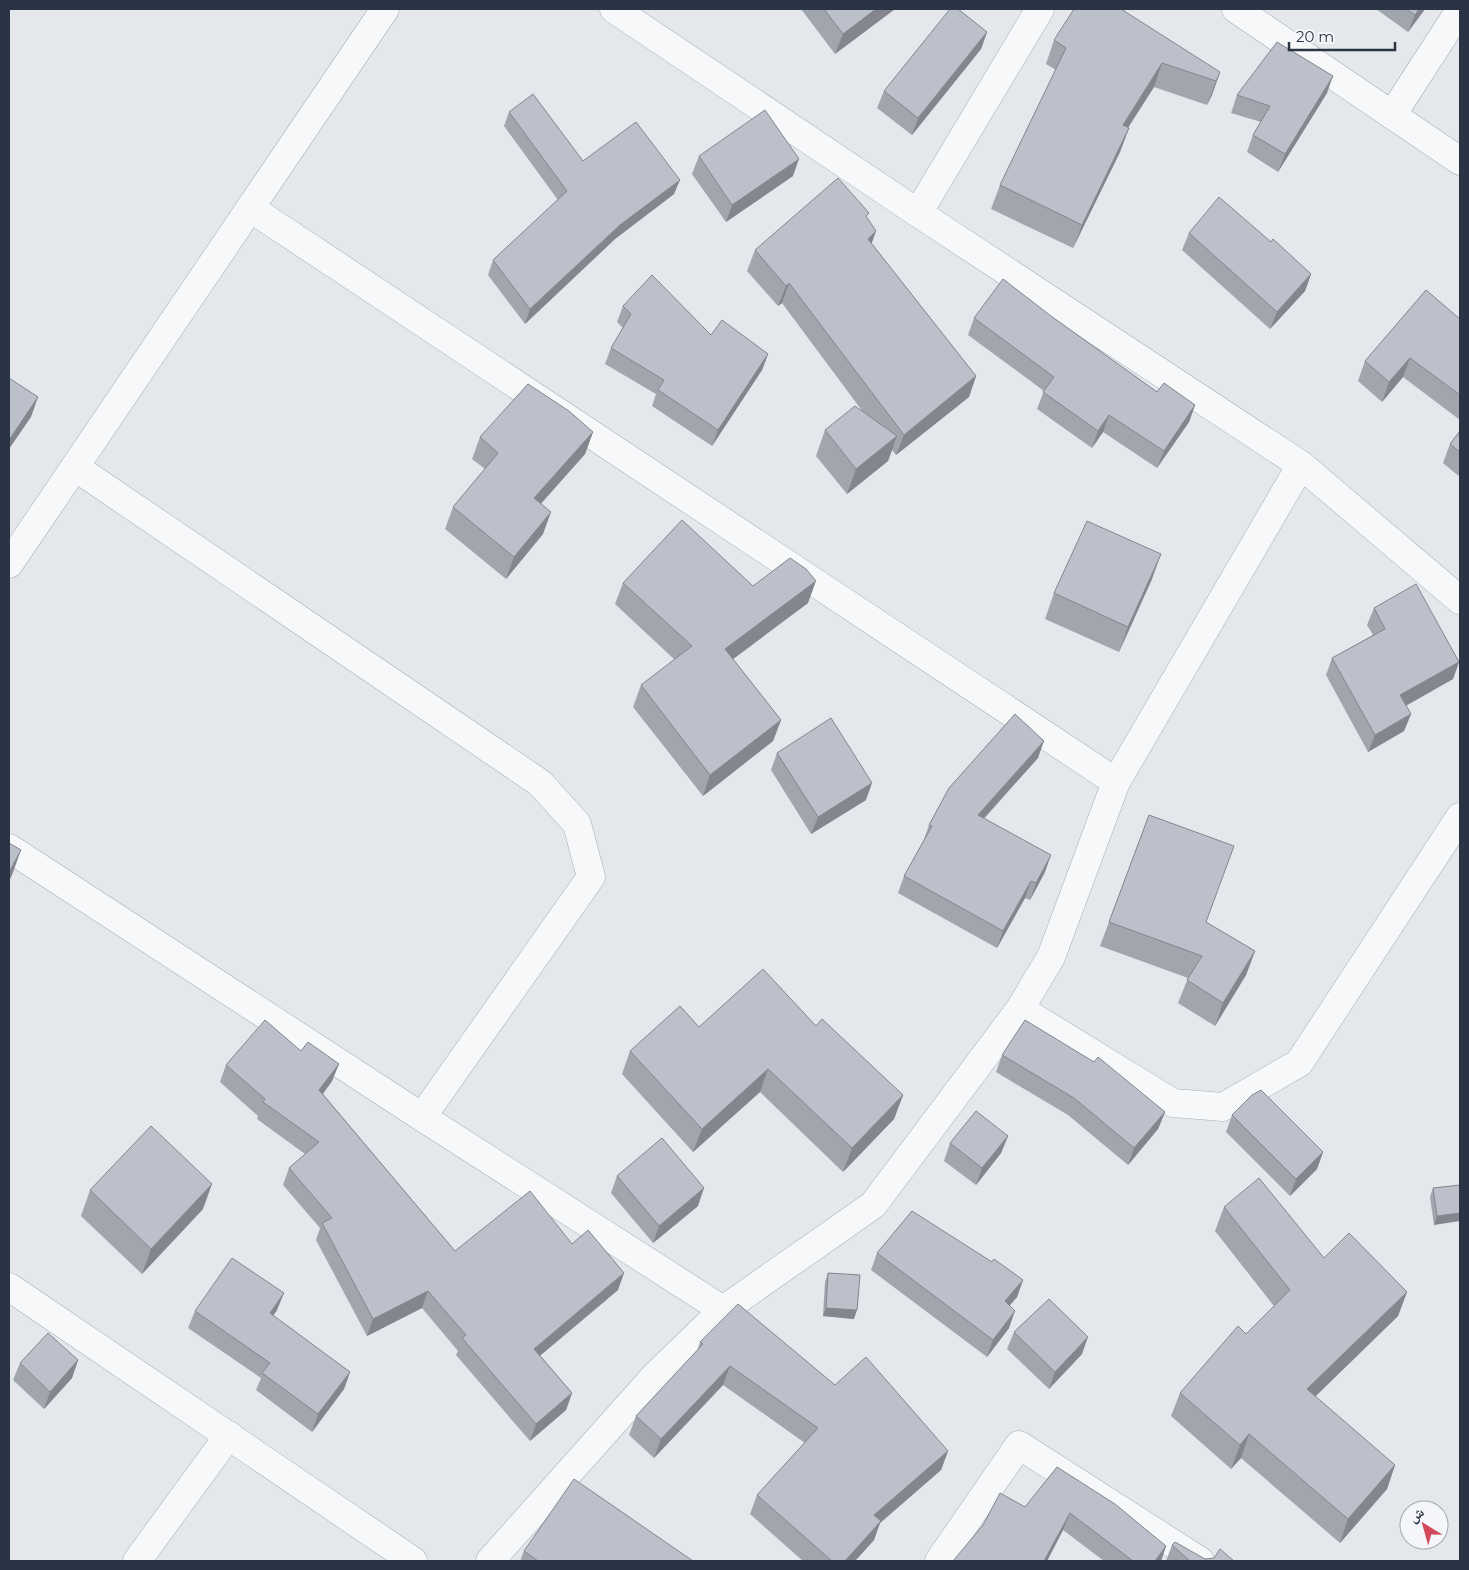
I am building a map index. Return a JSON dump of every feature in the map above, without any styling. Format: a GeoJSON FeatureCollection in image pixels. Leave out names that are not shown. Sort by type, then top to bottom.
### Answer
{"type":"FeatureCollection","features":[{"type":"Feature","properties":{"kind":"street"},"geometry":{"type":"LineString","coordinates":[[9,564],[385,9]]}},
{"type":"Feature","properties":{"kind":"street"},"geometry":{"type":"LineString","coordinates":[[614,9],[918,213],[1301,465],[1460,600]]}},
{"type":"Feature","properties":{"kind":"street"},"geometry":{"type":"LineString","coordinates":[[918,213],[1040,9]]}},
{"type":"Feature","properties":{"kind":"street"},"geometry":{"type":"LineString","coordinates":[[1236,9],[1460,161]]}},
{"type":"Feature","properties":{"kind":"street"},"geometry":{"type":"LineString","coordinates":[[1392,115],[1460,10]]}},
{"type":"Feature","properties":{"kind":"street"},"geometry":{"type":"LineString","coordinates":[[250,208],[1116,782]]}},
{"type":"Feature","properties":{"kind":"street"},"geometry":{"type":"LineString","coordinates":[[490,1561],[654,1378],[723,1310],[873,1205],[1020,1008],[1051,956],[1116,782],[1301,465]]}},
{"type":"Feature","properties":{"kind":"street"},"geometry":{"type":"LineString","coordinates":[[75,467],[540,783],[577,824],[591,877],[422,1117]]}},
{"type":"Feature","properties":{"kind":"street"},"geometry":{"type":"LineString","coordinates":[[1020,1008],[1173,1103],[1223,1107],[1299,1063],[1460,817]]}},
{"type":"Feature","properties":{"kind":"street"},"geometry":{"type":"LineString","coordinates":[[9,848],[723,1310]]}},
{"type":"Feature","properties":{"kind":"street"},"geometry":{"type":"LineString","coordinates":[[9,1287],[413,1561]]}},
{"type":"Feature","properties":{"kind":"street"},"geometry":{"type":"LineString","coordinates":[[137,1561],[229,1435]]}},
{"type":"Feature","properties":{"kind":"street"},"geometry":{"type":"LineString","coordinates":[[939,1561],[1019,1444],[1200,1561]]}},
{"type":"Feature","properties":{"kind":"building"},"geometry":{"type":"Polygon","coordinates":[[[824,9],[876,9],[843,34],[824,9]]]}},
{"type":"Feature","properties":{"kind":"building"},"geometry":{"type":"Polygon","coordinates":[[[950,9],[958,9],[987,32],[918,118],[884,91],[950,9]]]}},
{"type":"Feature","properties":{"kind":"building"},"geometry":{"type":"Polygon","coordinates":[[[1074,9],[1121,9],[1220,72],[1216,81],[1162,63],[1123,125],[1129,128],[1082,225],[1000,185],[1066,48],[1054,40],[1074,9]]]}},
{"type":"Feature","properties":{"kind":"building"},"geometry":{"type":"Polygon","coordinates":[[[1406,9],[1419,9],[1415,15],[1406,9]]]}},
{"type":"Feature","properties":{"kind":"building"},"geometry":{"type":"Polygon","coordinates":[[[1277,42],[1333,76],[1285,154],[1253,135],[1270,106],[1237,95],[1277,42]]]}},
{"type":"Feature","properties":{"kind":"building"},"geometry":{"type":"Polygon","coordinates":[[[533,94],[583,161],[636,122],[680,180],[620,225],[530,309],[493,260],[567,191],[509,112],[533,94]]]}},
{"type":"Feature","properties":{"kind":"building"},"geometry":{"type":"Polygon","coordinates":[[[765,110],[799,159],[732,205],[699,156],[765,110]]]}},
{"type":"Feature","properties":{"kind":"building"},"geometry":{"type":"Polygon","coordinates":[[[838,178],[869,213],[866,216],[876,231],[868,239],[976,376],[904,435],[789,283],[786,286],[755,250],[838,178]]]}},
{"type":"Feature","properties":{"kind":"building"},"geometry":{"type":"Polygon","coordinates":[[[1219,197],[1271,242],[1273,239],[1311,274],[1277,312],[1189,233],[1219,197]]]}},
{"type":"Feature","properties":{"kind":"building"},"geometry":{"type":"Polygon","coordinates":[[[652,275],[711,335],[722,320],[768,354],[718,430],[658,390],[664,380],[611,348],[631,314],[623,306],[652,275]]]}},
{"type":"Feature","properties":{"kind":"building"},"geometry":{"type":"Polygon","coordinates":[[[1003,279],[1157,392],[1164,383],[1195,405],[1164,451],[1109,415],[1098,431],[1043,392],[1054,377],[974,318],[1003,279]]]}},
{"type":"Feature","properties":{"kind":"building"},"geometry":{"type":"Polygon","coordinates":[[[1426,290],[1460,319],[1460,395],[1410,358],[1389,382],[1365,361],[1426,290]]]}},
{"type":"Feature","properties":{"kind":"building"},"geometry":{"type":"Polygon","coordinates":[[[9,378],[38,397],[9,440],[9,378]]]}},
{"type":"Feature","properties":{"kind":"building"},"geometry":{"type":"Polygon","coordinates":[[[528,384],[569,411],[593,432],[534,498],[551,512],[514,557],[453,507],[498,453],[480,437],[528,384]]]}},
{"type":"Feature","properties":{"kind":"building"},"geometry":{"type":"Polygon","coordinates":[[[855,406],[897,436],[856,469],[825,430],[855,406]]]}},
{"type":"Feature","properties":{"kind":"building"},"geometry":{"type":"Polygon","coordinates":[[[1460,431],[1460,452],[1450,444],[1460,431]]]}},
{"type":"Feature","properties":{"kind":"building"},"geometry":{"type":"Polygon","coordinates":[[[682,520],[753,586],[790,558],[806,569],[816,581],[725,649],[781,720],[710,775],[641,685],[692,646],[623,583],[682,520]]]}},
{"type":"Feature","properties":{"kind":"building"},"geometry":{"type":"Polygon","coordinates":[[[1087,521],[1161,554],[1128,627],[1054,593],[1087,521]]]}},
{"type":"Feature","properties":{"kind":"building"},"geometry":{"type":"Polygon","coordinates":[[[1416,584],[1459,662],[1400,695],[1411,714],[1375,735],[1332,658],[1385,629],[1374,608],[1416,584]]]}},
{"type":"Feature","properties":{"kind":"building"},"geometry":{"type":"Polygon","coordinates":[[[1015,714],[1044,741],[978,815],[1051,855],[1036,883],[1031,881],[1003,931],[904,876],[932,826],[929,825],[949,788],[1015,714]]]}},
{"type":"Feature","properties":{"kind":"building"},"geometry":{"type":"Polygon","coordinates":[[[831,718],[872,783],[818,817],[777,753],[831,718]]]}},
{"type":"Feature","properties":{"kind":"building"},"geometry":{"type":"Polygon","coordinates":[[[1149,815],[1234,846],[1206,922],[1255,951],[1223,1003],[1187,980],[1202,956],[1109,922],[1149,815]]]}},
{"type":"Feature","properties":{"kind":"building"},"geometry":{"type":"Polygon","coordinates":[[[9,843],[21,850],[9,872],[9,843]]]}},
{"type":"Feature","properties":{"kind":"building"},"geometry":{"type":"Polygon","coordinates":[[[763,969],[816,1026],[822,1019],[903,1095],[852,1148],[768,1069],[702,1129],[630,1051],[680,1006],[699,1027],[763,969]]]}},
{"type":"Feature","properties":{"kind":"building"},"geometry":{"type":"Polygon","coordinates":[[[265,1020],[301,1051],[308,1042],[339,1064],[319,1090],[455,1251],[530,1191],[572,1244],[588,1230],[624,1273],[534,1349],[572,1393],[536,1424],[462,1338],[466,1335],[428,1291],[373,1319],[322,1223],[332,1218],[289,1168],[319,1142],[263,1102],[265,1099],[226,1065],[265,1020]]]}},
{"type":"Feature","properties":{"kind":"building"},"geometry":{"type":"Polygon","coordinates":[[[1025,1020],[1094,1062],[1098,1057],[1165,1112],[1134,1148],[1074,1098],[1002,1055],[1025,1020]]]}},
{"type":"Feature","properties":{"kind":"building"},"geometry":{"type":"Polygon","coordinates":[[[1261,1090],[1323,1152],[1296,1179],[1232,1115],[1252,1095],[1261,1090]]]}},
{"type":"Feature","properties":{"kind":"building"},"geometry":{"type":"Polygon","coordinates":[[[976,1111],[1008,1136],[982,1168],[950,1143],[976,1111]]]}},
{"type":"Feature","properties":{"kind":"building"},"geometry":{"type":"Polygon","coordinates":[[[151,1126],[212,1184],[151,1249],[90,1190],[151,1126]]]}},
{"type":"Feature","properties":{"kind":"building"},"geometry":{"type":"Polygon","coordinates":[[[662,1138],[704,1188],[659,1226],[617,1176],[662,1138]]]}},
{"type":"Feature","properties":{"kind":"building"},"geometry":{"type":"Polygon","coordinates":[[[1259,1178],[1324,1258],[1349,1233],[1407,1292],[1307,1389],[1395,1465],[1348,1519],[1249,1434],[1240,1445],[1180,1393],[1238,1326],[1246,1334],[1290,1290],[1224,1207],[1259,1178]]]}},
{"type":"Feature","properties":{"kind":"building"},"geometry":{"type":"Polygon","coordinates":[[[1460,1185],[1460,1213],[1437,1216],[1433,1188],[1460,1185]]]}},
{"type":"Feature","properties":{"kind":"building"},"geometry":{"type":"Polygon","coordinates":[[[912,1211],[992,1262],[994,1259],[1023,1280],[1005,1301],[1015,1311],[993,1340],[877,1253],[912,1211]]]}},
{"type":"Feature","properties":{"kind":"building"},"geometry":{"type":"Polygon","coordinates":[[[232,1258],[284,1293],[270,1313],[350,1372],[318,1414],[262,1373],[270,1363],[195,1311],[232,1258]]]}},
{"type":"Feature","properties":{"kind":"building"},"geometry":{"type":"Polygon","coordinates":[[[828,1273],[860,1275],[857,1310],[826,1308],[828,1273]]]}},
{"type":"Feature","properties":{"kind":"building"},"geometry":{"type":"Polygon","coordinates":[[[1049,1299],[1088,1337],[1055,1372],[1014,1332],[1049,1299]]]}},
{"type":"Feature","properties":{"kind":"building"},"geometry":{"type":"Polygon","coordinates":[[[738,1304],[835,1385],[866,1357],[948,1451],[874,1515],[881,1521],[845,1561],[832,1561],[757,1495],[818,1428],[730,1366],[661,1439],[636,1416],[703,1344],[700,1342],[738,1304]]]}},
{"type":"Feature","properties":{"kind":"building"},"geometry":{"type":"Polygon","coordinates":[[[48,1333],[78,1360],[50,1392],[20,1363],[48,1333]]]}},
{"type":"Feature","properties":{"kind":"building"},"geometry":{"type":"Polygon","coordinates":[[[1057,1467],[1115,1504],[1166,1546],[1155,1561],[1133,1561],[1070,1513],[1044,1561],[953,1561],[983,1525],[1000,1493],[1025,1507],[1057,1467]]]}},
{"type":"Feature","properties":{"kind":"building"},"geometry":{"type":"Polygon","coordinates":[[[574,1479],[693,1561],[538,1561],[524,1551],[574,1479]]]}},
{"type":"Feature","properties":{"kind":"building"},"geometry":{"type":"Polygon","coordinates":[[[1175,1542],[1205,1559],[1214,1558],[1220,1549],[1234,1561],[1190,1561],[1172,1545],[1175,1542]]]}}]}
